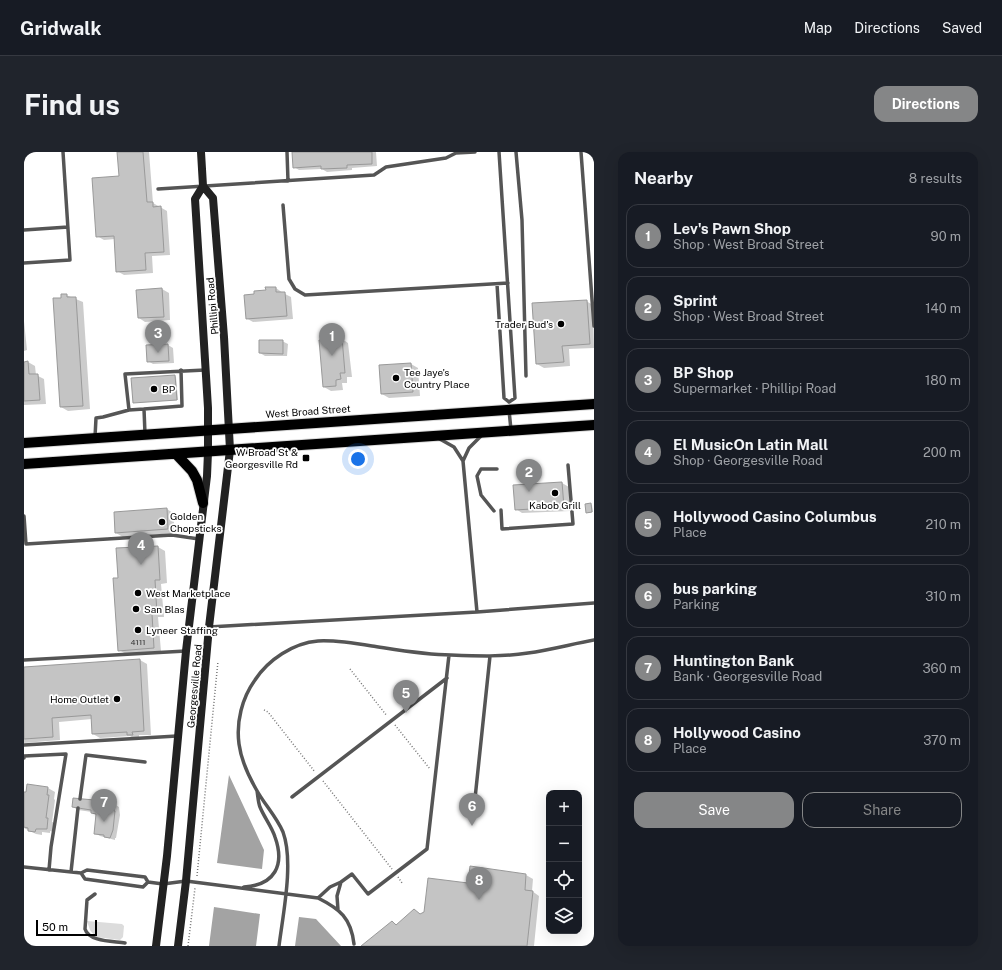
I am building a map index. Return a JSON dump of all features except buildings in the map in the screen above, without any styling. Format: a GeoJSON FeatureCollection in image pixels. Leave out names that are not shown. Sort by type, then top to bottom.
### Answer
{"type":"FeatureCollection","features":[{"type":"Feature","properties":{"kind":"main road","name":"Phillipi Road"},"geometry":{"type":"LineString","coordinates":[[201,152],[203,186],[195,199],[208,430]]}},
{"type":"Feature","properties":{"kind":"main road","name":"Phillipi Road"},"geometry":{"type":"LineString","coordinates":[[203,186],[213,198],[223,316],[229,428]]}},
{"type":"Feature","properties":{"kind":"main road","name":"West Broad Street"},"geometry":{"type":"LineString","coordinates":[[24,443],[509,406],[594,404]]}},
{"type":"Feature","properties":{"kind":"main road"},"geometry":{"type":"LineString","coordinates":[[24,464],[483,434],[594,425]]}},
{"type":"Feature","properties":{"kind":"main road","name":"Georgesville Road"},"geometry":{"type":"LineString","coordinates":[[178,946],[186,881],[210,627],[230,450],[229,428]]}},
{"type":"Feature","properties":{"kind":"main road","name":"Georgesville Road"},"geometry":{"type":"LineString","coordinates":[[156,946],[186,650],[203,503],[208,452],[208,430]]}},
{"type":"Feature","properties":{"kind":"main road"},"geometry":{"type":"LineString","coordinates":[[24,449],[53,448],[75,439]]}},
{"type":"Feature","properties":{"kind":"main road"},"geometry":{"type":"LineString","coordinates":[[176,454],[192,471],[197,480],[203,503]]}},
{"type":"Feature","properties":{"kind":"lane"},"geometry":{"type":"LineString","coordinates":[[24,263],[70,260],[63,152]]}},
{"type":"Feature","properties":{"kind":"lane"},"geometry":{"type":"LineString","coordinates":[[287,152],[288,181]]}},
{"type":"Feature","properties":{"kind":"lane"},"geometry":{"type":"LineString","coordinates":[[158,189],[374,175],[386,167],[446,158],[456,153],[476,152]]}},
{"type":"Feature","properties":{"kind":"lane"},"geometry":{"type":"LineString","coordinates":[[499,152],[515,398],[509,406]]}},
{"type":"Feature","properties":{"kind":"lane"},"geometry":{"type":"LineString","coordinates":[[516,152],[522,220],[526,376]]}},
{"type":"Feature","properties":{"kind":"lane"},"geometry":{"type":"LineString","coordinates":[[581,152],[594,326]]}},
{"type":"Feature","properties":{"kind":"lane"},"geometry":{"type":"LineString","coordinates":[[283,205],[289,278],[295,289],[300,293],[311,295],[508,283]]}},
{"type":"Feature","properties":{"kind":"lane"},"geometry":{"type":"LineString","coordinates":[[24,230],[68,227]]}},
{"type":"Feature","properties":{"kind":"lane"},"geometry":{"type":"LineString","coordinates":[[497,284],[504,398],[509,406],[511,432]]}},
{"type":"Feature","properties":{"kind":"lane"},"geometry":{"type":"LineString","coordinates":[[129,410],[125,374],[180,370],[205,370]]}},
{"type":"Feature","properties":{"kind":"lane"},"geometry":{"type":"LineString","coordinates":[[95,437],[96,418],[129,410],[182,406],[180,370]]}},
{"type":"Feature","properties":{"kind":"lane"},"geometry":{"type":"LineString","coordinates":[[144,409],[145,434]]}},
{"type":"Feature","properties":{"kind":"lane"},"geometry":{"type":"LineString","coordinates":[[463,461],[469,448],[483,434]]}},
{"type":"Feature","properties":{"kind":"lane"},"geometry":{"type":"LineString","coordinates":[[436,437],[454,447],[463,461],[477,612]]}},
{"type":"Feature","properties":{"kind":"lane"},"geometry":{"type":"LineString","coordinates":[[501,510],[502,529],[572,524],[568,465]]}},
{"type":"Feature","properties":{"kind":"lane"},"geometry":{"type":"LineString","coordinates":[[494,511],[481,495],[477,476],[481,469],[497,469]]}},
{"type":"Feature","properties":{"kind":"lane"},"geometry":{"type":"LineString","coordinates":[[24,516],[25,544],[172,535],[199,538]]}},
{"type":"Feature","properties":{"kind":"lane"},"geometry":{"type":"LineString","coordinates":[[210,627],[477,612],[594,603]]}},
{"type":"Feature","properties":{"kind":"lane"},"geometry":{"type":"LineString","coordinates":[[279,946],[288,859],[287,849],[283,832],[275,816],[256,788],[243,761],[239,743],[239,723],[243,702],[251,686],[264,669],[279,656],[298,646],[317,641],[449,655],[490,656],[527,653],[594,640]]}},
{"type":"Feature","properties":{"kind":"lane"},"geometry":{"type":"LineString","coordinates":[[24,660],[186,650]]}},
{"type":"Feature","properties":{"kind":"lane"},"geometry":{"type":"LineString","coordinates":[[318,898],[330,887],[341,882],[352,874],[368,894],[427,849],[449,655]]}},
{"type":"Feature","properties":{"kind":"lane"},"geometry":{"type":"LineString","coordinates":[[474,808],[490,656]]}},
{"type":"Feature","properties":{"kind":"lane"},"geometry":{"type":"LineString","coordinates":[[292,797],[447,678]]}},
{"type":"Feature","properties":{"kind":"lane"},"geometry":{"type":"LineString","coordinates":[[24,745],[177,736]]}},
{"type":"Feature","properties":{"kind":"lane"},"geometry":{"type":"LineString","coordinates":[[24,758],[24,756],[66,754],[51,847],[49,870]]}},
{"type":"Feature","properties":{"kind":"lane"},"geometry":{"type":"LineString","coordinates":[[80,799],[86,755],[144,762]]}},
{"type":"Feature","properties":{"kind":"lane"},"geometry":{"type":"LineString","coordinates":[[236,888],[250,887],[269,880],[276,872],[278,866],[279,856],[275,837],[260,807],[256,788]]}},
{"type":"Feature","properties":{"kind":"lane"},"geometry":{"type":"LineString","coordinates":[[71,872],[78,808]]}},
{"type":"Feature","properties":{"kind":"lane"},"geometry":{"type":"LineString","coordinates":[[24,867],[71,872],[81,874],[85,879],[143,887],[148,882]]}},
{"type":"Feature","properties":{"kind":"lane"},"geometry":{"type":"LineString","coordinates":[[81,874],[87,870],[133,875],[145,877],[148,882]]}},
{"type":"Feature","properties":{"kind":"lane"},"geometry":{"type":"LineString","coordinates":[[148,882],[163,884],[186,881],[285,895],[300,895],[318,898],[332,905],[343,914],[350,926],[354,944]]}},
{"type":"Feature","properties":{"kind":"lane"},"geometry":{"type":"LineString","coordinates":[[338,910],[337,896],[341,882]]}},
{"type":"Feature","properties":{"kind":"lane"},"geometry":{"type":"LineString","coordinates":[[96,894],[88,900],[85,929],[86,933],[94,938],[125,943]]}},
{"type":"Feature","properties":{"kind":"path"},"geometry":{"type":"LineString","coordinates":[[188,946],[196,882],[218,661]]}},
{"type":"Feature","properties":{"kind":"path"},"geometry":{"type":"LineString","coordinates":[[350,669],[387,716]]}},
{"type":"Feature","properties":{"kind":"path"},"geometry":{"type":"LineString","coordinates":[[264,710],[268,712],[316,774]]}},
{"type":"Feature","properties":{"kind":"path"},"geometry":{"type":"LineString","coordinates":[[392,722],[431,771]]}},
{"type":"Feature","properties":{"kind":"path"},"geometry":{"type":"LineString","coordinates":[[322,779],[392,869]]}},
{"type":"Feature","properties":{"kind":"path"},"geometry":{"type":"LineString","coordinates":[[397,876],[402,883]]}},
{"type":"Feature","properties":{"kind":"shaded area"},"geometry":{"type":"Polygon","coordinates":[[[229,775],[264,850],[262,869],[217,863],[229,775]]]}},
{"type":"Feature","properties":{"kind":"shaded area"},"geometry":{"type":"Polygon","coordinates":[[[214,907],[260,914],[256,946],[209,946],[214,907]]]}},
{"type":"Feature","properties":{"kind":"shaded area"},"geometry":{"type":"Polygon","coordinates":[[[299,917],[316,919],[341,946],[295,946],[299,917]]]}},
{"type":"Feature","properties":{"kind":"shaded area"},"geometry":{"type":"Polygon","coordinates":[[[87,921],[122,924],[124,926],[123,937],[120,940],[96,937],[90,930],[87,921]]]}},
{"type":"Feature","properties":{"kind":"place","name":"Trader Bud's"},"geometry":{"type":"Point","coordinates":[561,324]}},
{"type":"Feature","properties":{"kind":"place","name":"BP Shop"},"geometry":{"type":"Point","coordinates":[158,353]}},
{"type":"Feature","properties":{"kind":"place","name":"Lev's Pawn Shop"},"geometry":{"type":"Point","coordinates":[332,356]}},
{"type":"Feature","properties":{"kind":"place","name":"Tee Jaye's Country Place"},"geometry":{"type":"Point","coordinates":[396,378]}},
{"type":"Feature","properties":{"kind":"place","name":"BP"},"geometry":{"type":"Point","coordinates":[154,389]}},
{"type":"Feature","properties":{"kind":"place","name":"W Broad St & Georgesville Rd"},"geometry":{"type":"Point","coordinates":[306,458]}},
{"type":"Feature","properties":{"kind":"place","name":"Sprint"},"geometry":{"type":"Point","coordinates":[529,492]}},
{"type":"Feature","properties":{"kind":"place","name":"Kabob Grill"},"geometry":{"type":"Point","coordinates":[555,493]}},
{"type":"Feature","properties":{"kind":"place","name":"Golden Chopsticks"},"geometry":{"type":"Point","coordinates":[162,522]}},
{"type":"Feature","properties":{"kind":"place","name":"El MusicOn Latin Mall"},"geometry":{"type":"Point","coordinates":[141,565]}},
{"type":"Feature","properties":{"kind":"place","name":"West Marketplace"},"geometry":{"type":"Point","coordinates":[138,593]}},
{"type":"Feature","properties":{"kind":"place","name":"San Blas"},"geometry":{"type":"Point","coordinates":[136,609]}},
{"type":"Feature","properties":{"kind":"place","name":"Lyneer Staffing"},"geometry":{"type":"Point","coordinates":[138,630]}},
{"type":"Feature","properties":{"kind":"place","name":"Home Outlet"},"geometry":{"type":"Point","coordinates":[117,699]}},
{"type":"Feature","properties":{"kind":"place","name":"Hollywood Casino Columbus"},"geometry":{"type":"Point","coordinates":[406,713]}},
{"type":"Feature","properties":{"kind":"place","name":"Huntington Bank"},"geometry":{"type":"Point","coordinates":[104,822]}},
{"type":"Feature","properties":{"kind":"place","name":"bus parking"},"geometry":{"type":"Point","coordinates":[472,826]}},
{"type":"Feature","properties":{"kind":"place","name":"Hollywood Casino"},"geometry":{"type":"Point","coordinates":[479,900]}}]}
